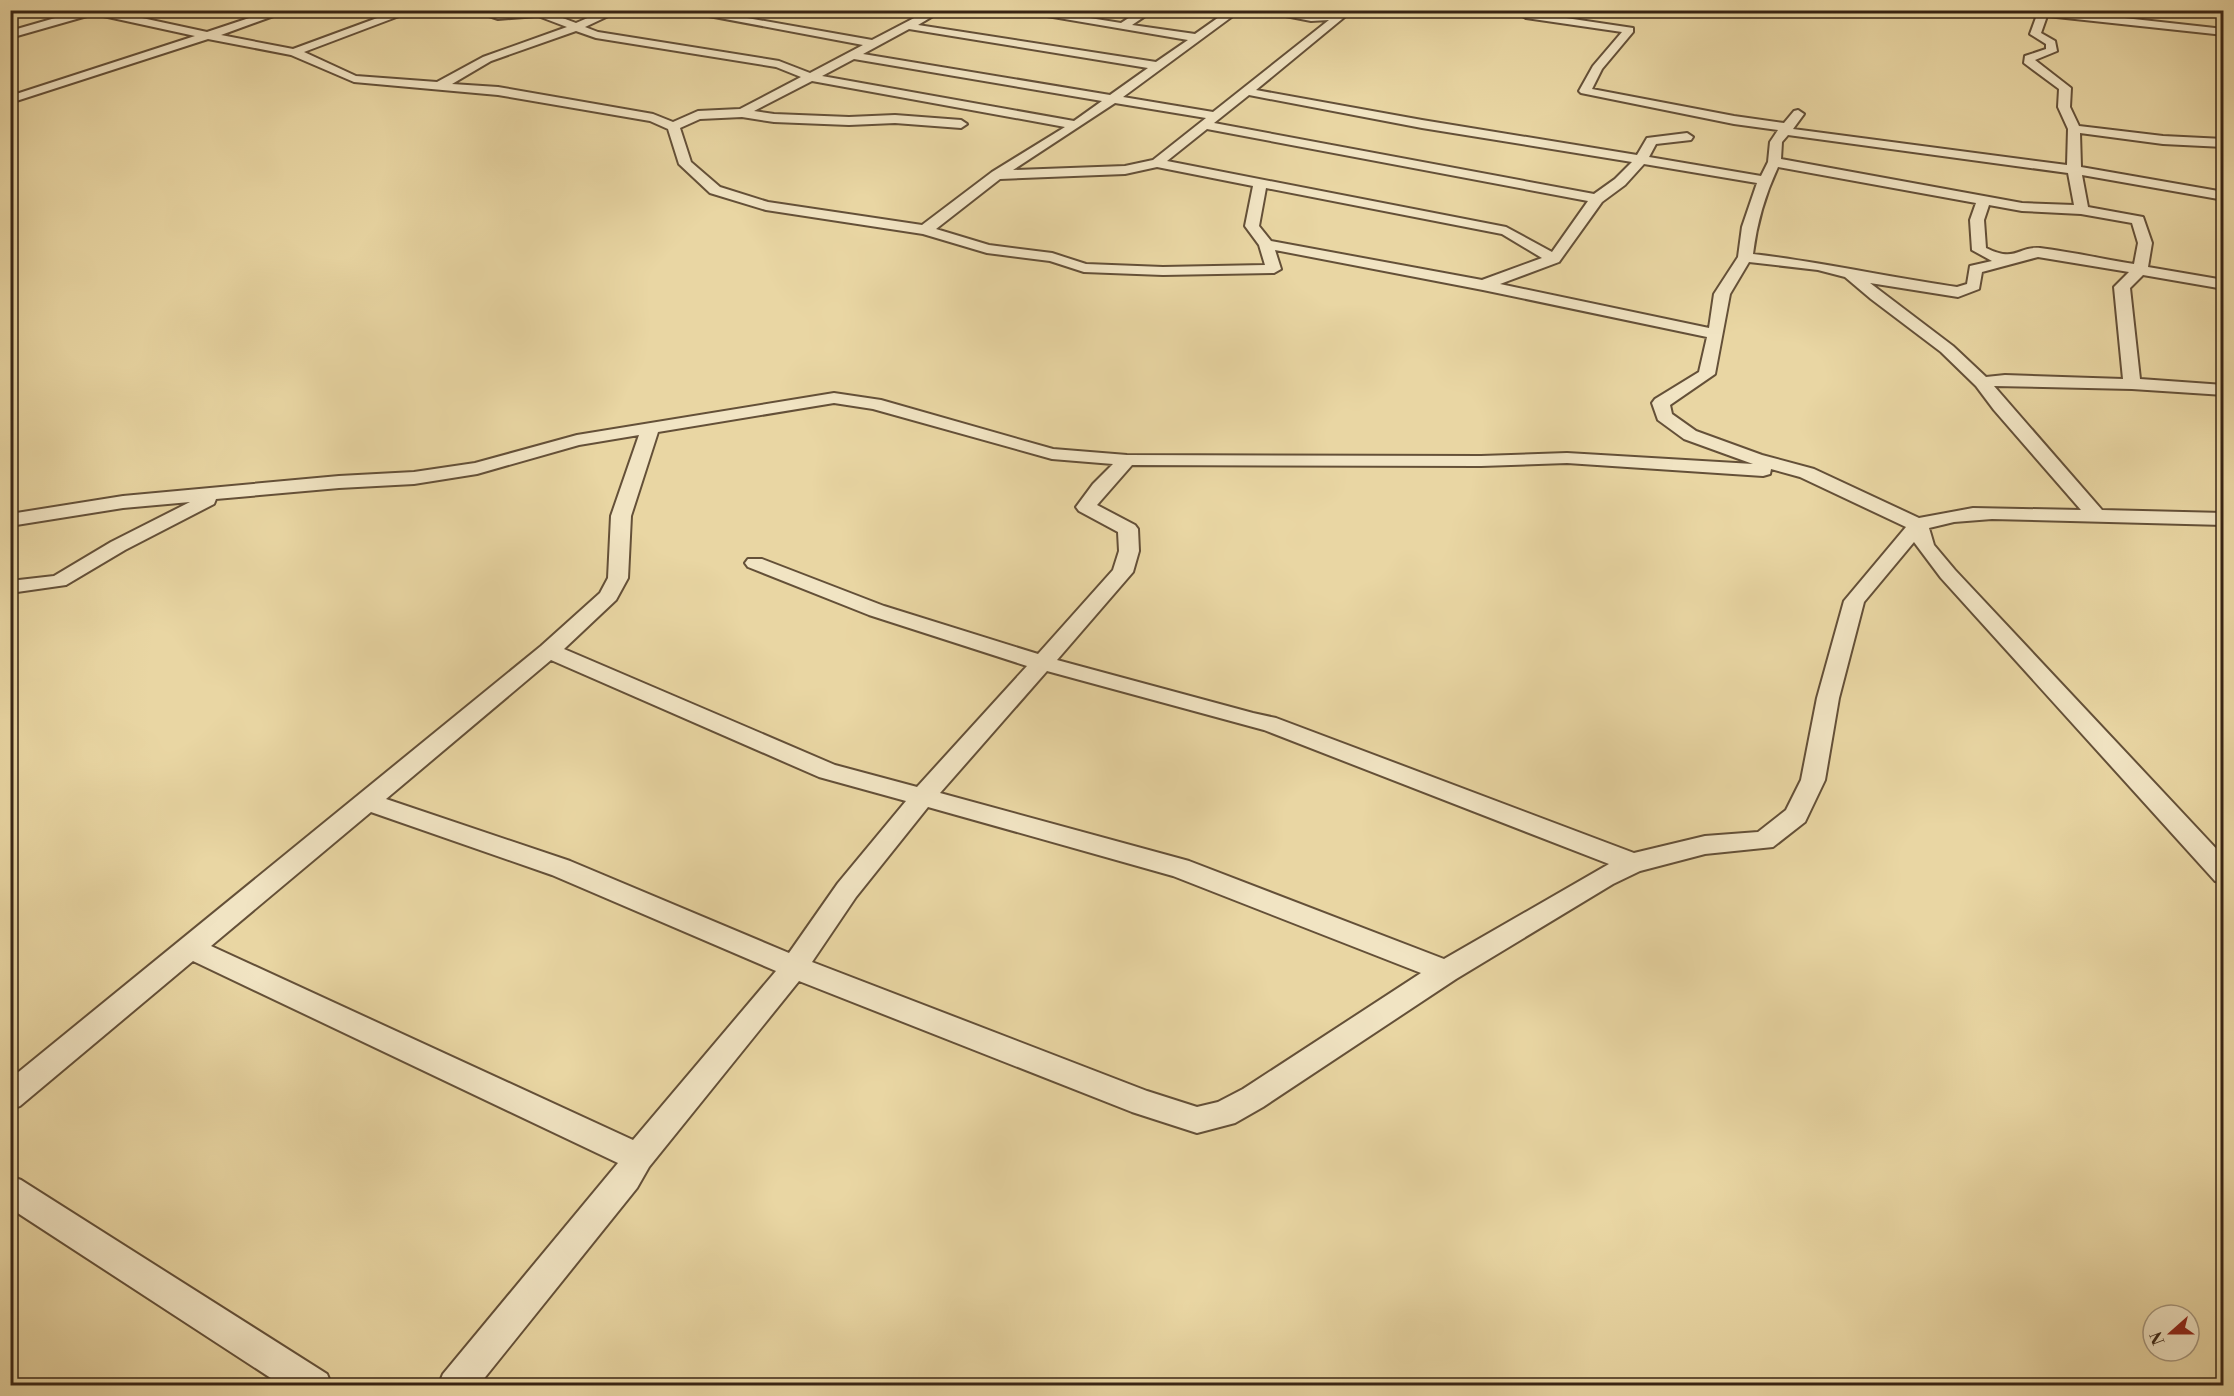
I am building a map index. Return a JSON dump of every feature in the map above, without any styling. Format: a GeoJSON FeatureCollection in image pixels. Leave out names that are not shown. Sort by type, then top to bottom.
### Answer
{"type":"FeatureCollection","features":[{"type":"Feature","properties":{"kind":"street"},"geometry":{"type":"LineString","coordinates":[[10,100],[285,10]]}},
{"type":"Feature","properties":{"kind":"street"},"geometry":{"type":"LineString","coordinates":[[294,52],[410,10]]}},
{"type":"Feature","properties":{"kind":"street"},"geometry":{"type":"LineString","coordinates":[[476,10],[502,17],[525,12],[540,14],[596,35],[778,64],[810,77],[1076,125]]}},
{"type":"Feature","properties":{"kind":"street"},"geometry":{"type":"LineString","coordinates":[[438,86],[488,59],[616,10]]}},
{"type":"Feature","properties":{"kind":"street"},"geometry":{"type":"LineString","coordinates":[[682,10],[874,44]]}},
{"type":"Feature","properties":{"kind":"street"},"geometry":{"type":"LineString","coordinates":[[896,10],[933,13]]}},
{"type":"Feature","properties":{"kind":"street"},"geometry":{"type":"LineString","coordinates":[[1017,10],[1198,38]]}},
{"type":"Feature","properties":{"kind":"street"},"geometry":{"type":"LineString","coordinates":[[1124,27],[1149,10]]}},
{"type":"Feature","properties":{"kind":"street"},"geometry":{"type":"LineString","coordinates":[[1260,10],[1311,18],[1345,13]]}},
{"type":"Feature","properties":{"kind":"street"},"geometry":{"type":"LineString","coordinates":[[2027,10],[2223,32]]}},
{"type":"Feature","properties":{"kind":"street"},"geometry":{"type":"LineString","coordinates":[[10,35],[93,11],[294,52],[354,79],[498,91],[653,118],[673,127],[685,164],[715,190],[766,206],[925,230],[987,249],[1052,257],[1084,268],[1163,271],[1274,269],[1266,244],[1252,226],[1260,183]]}},
{"type":"Feature","properties":{"kind":"street"},"geometry":{"type":"LineString","coordinates":[[925,230],[998,175],[1076,125],[1237,11]]}},
{"type":"Feature","properties":{"kind":"street"},"geometry":{"type":"LineString","coordinates":[[139,22],[160,12]]}},
{"type":"Feature","properties":{"kind":"street"},"geometry":{"type":"LineString","coordinates":[[2043,12],[2036,34],[2051,44],[2052,51],[2029,58],[2030,63],[2065,88],[2064,107],[2074,129],[2074,171],[2078,181],[2081,210]]}},
{"type":"Feature","properties":{"kind":"street"},"geometry":{"type":"LineString","coordinates":[[742,113],[933,13]]}},
{"type":"Feature","properties":{"kind":"street"},"geometry":{"type":"LineString","coordinates":[[1156,163],[1345,13]]}},
{"type":"Feature","properties":{"kind":"street"},"geometry":{"type":"LineString","coordinates":[[1526,16],[1629,30],[1597,68],[1585,91],[1785,129],[2074,171],[2223,196]]}},
{"type":"Feature","properties":{"kind":"street"},"geometry":{"type":"LineString","coordinates":[[907,26],[1158,66]]}},
{"type":"Feature","properties":{"kind":"street"},"geometry":{"type":"LineString","coordinates":[[852,55],[1215,116]]}},
{"type":"Feature","properties":{"kind":"street"},"geometry":{"type":"LineString","coordinates":[[849,121],[942,70]]}},
{"type":"Feature","properties":{"kind":"street"},"geometry":{"type":"LineString","coordinates":[[1245,91],[1640,161],[1764,180]]}},
{"type":"Feature","properties":{"kind":"street"},"geometry":{"type":"LineString","coordinates":[[673,127],[698,115],[742,113],[774,118],[849,121],[895,119],[961,124]]}},
{"type":"Feature","properties":{"kind":"street"},"geometry":{"type":"LineString","coordinates":[[1798,114],[1776,142],[1774,162],[1764,180],[1749,227],[1745,257],[1722,294],[1707,374],[1661,403],[1664,416],[1690,435],[1756,459],[1807,473],[1918,525],[1925,546],[1948,574],[2223,874]]}},
{"type":"Feature","properties":{"kind":"street"},"geometry":{"type":"LineString","coordinates":[[1203,125],[1598,199]]}},
{"type":"Feature","properties":{"kind":"street"},"geometry":{"type":"LineString","coordinates":[[2074,129],[2163,140],[2223,143]]}},
{"type":"Feature","properties":{"kind":"street"},"geometry":{"type":"LineString","coordinates":[[1483,285],[1554,259],[1598,199],[1620,182],[1640,161],[1651,141],[1688,137]]}},
{"type":"Feature","properties":{"kind":"street"},"geometry":{"type":"LineString","coordinates":[[1774,162],[1984,201],[2022,207],[2081,210],[2138,220],[2145,243],[2140,270],[2122,286],[2132,384]]}},
{"type":"Feature","properties":{"kind":"street"},"geometry":{"type":"LineString","coordinates":[[998,175],[1125,170],[1156,163],[1506,231],[1554,259]]}},
{"type":"Feature","properties":{"kind":"street"},"geometry":{"type":"LineString","coordinates":[[1984,201],[1977,220],[1979,250],[1991,256],[2013,260]]}},
{"type":"Feature","properties":{"kind":"street"},"geometry":{"type":"LineString","coordinates":[[1266,244],[1483,285],[1716,334]]}},
{"type":"Feature","properties":{"kind":"street"},"geometry":{"type":"LineString","coordinates":[[1745,257],[1818,266],[1850,274],[1958,292],[1974,286],[1975,269],[2037,252],[2223,285]]}},
{"type":"Feature","properties":{"kind":"street"},"geometry":{"type":"LineString","coordinates":[[1850,274],[1947,349],[1982,382],[2000,406],[2096,515]]}},
{"type":"Feature","properties":{"kind":"street"},"geometry":{"type":"LineString","coordinates":[[1982,382],[2005,380],[2132,384],[2223,390]]}},
{"type":"Feature","properties":{"kind":"street"},"geometry":{"type":"LineString","coordinates":[[10,520],[123,502],[339,482],[414,478],[477,468],[578,440],[834,398],[875,404],[1052,454],[1127,460],[1481,461],[1567,458],[1807,473]]}},
{"type":"Feature","properties":{"kind":"street"},"geometry":{"type":"LineString","coordinates":[[10,1098],[549,651],[609,596],[618,578],[621,516],[630,484],[651,428]]}},
{"type":"Feature","properties":{"kind":"street"},"geometry":{"type":"LineString","coordinates":[[456,1386],[626,1178],[638,1157],[734,1044],[794,967],[847,890],[921,799],[1122,573],[1129,551],[1128,529],[1086,507],[1100,488],[1127,460]]}},
{"type":"Feature","properties":{"kind":"street"},"geometry":{"type":"LineString","coordinates":[[10,587],[59,581],[118,546],[217,495]]}},
{"type":"Feature","properties":{"kind":"street"},"geometry":{"type":"LineString","coordinates":[[368,802],[561,868],[794,967],[1143,1103],[1197,1120],[1224,1114],[1253,1098],[1446,971],[1604,877],[1633,863],[1705,845],[1764,841],[1796,816],[1813,780],[1828,698],[1854,601],[1918,525],[1941,517],[1966,514],[2223,519]]}},
{"type":"Feature","properties":{"kind":"street"},"geometry":{"type":"LineString","coordinates":[[755,563],[848,601],[1042,664],[1253,722],[1268,723],[1633,863]]}},
{"type":"Feature","properties":{"kind":"street"},"geometry":{"type":"LineString","coordinates":[[549,651],[827,771],[921,799],[1180,868],[1446,971]]}},
{"type":"Feature","properties":{"kind":"street"},"geometry":{"type":"LineString","coordinates":[[190,948],[638,1157]]}},
{"type":"Feature","properties":{"kind":"street"},"geometry":{"type":"LineString","coordinates":[[10,1190],[315,1386]]}}]}
